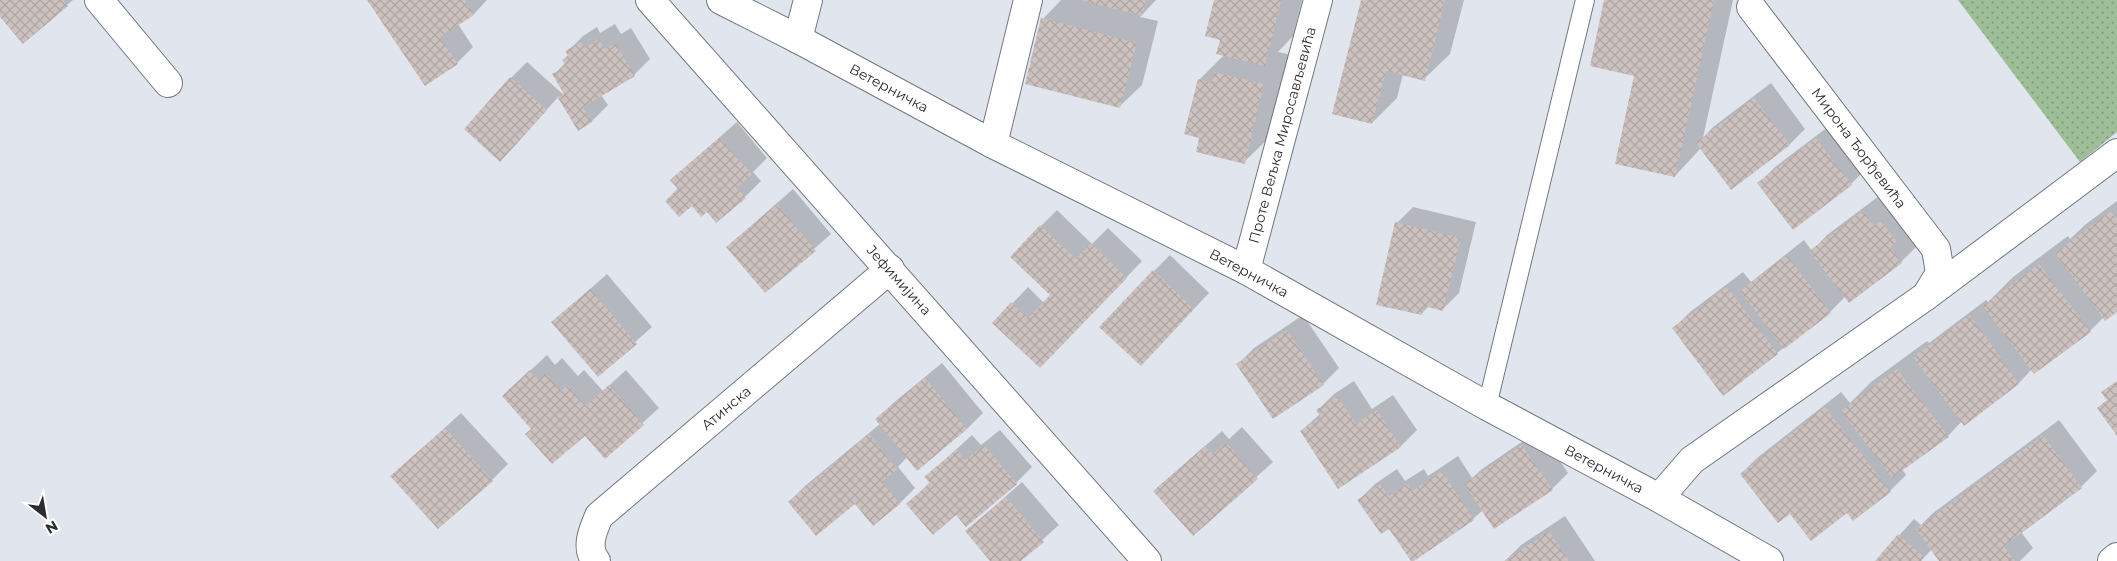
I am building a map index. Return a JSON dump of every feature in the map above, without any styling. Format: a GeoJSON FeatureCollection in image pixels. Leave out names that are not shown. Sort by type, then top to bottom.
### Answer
{"type":"FeatureCollection","features":[{"type":"Feature","properties":{"kind":"street"},"geometry":{"type":"LineString","coordinates":[[98,0],[168,83]]}},
{"type":"Feature","properties":{"kind":"street","name":"Јефимијина"},"geometry":{"type":"LineString","coordinates":[[650,0],[1147,561]]}},
{"type":"Feature","properties":{"kind":"street","name":"Ветерничка"},"geometry":{"type":"LineString","coordinates":[[721,0],[798,39],[993,144],[1246,270],[1487,406],[1659,498],[1769,561]]}},
{"type":"Feature","properties":{"kind":"street"},"geometry":{"type":"LineString","coordinates":[[798,39],[808,0]]}},
{"type":"Feature","properties":{"kind":"street"},"geometry":{"type":"LineString","coordinates":[[993,144],[1028,0]]}},
{"type":"Feature","properties":{"kind":"street","name":"Проте Вељка Миросављевића"},"geometry":{"type":"LineString","coordinates":[[1246,270],[1318,0]]}},
{"type":"Feature","properties":{"kind":"street","name":"Мирона Ђорђевића"},"geometry":{"type":"LineString","coordinates":[[1752,6],[1936,249],[1940,273],[1926,296]]}},
{"type":"Feature","properties":{"kind":"street","name":"Мирона Ђорђевића"},"geometry":{"type":"LineString","coordinates":[[1659,498],[1692,460],[1926,296],[2117,153]]}},
{"type":"Feature","properties":{"kind":"street","name":"Атинска"},"geometry":{"type":"LineString","coordinates":[[596,561],[593,557],[590,538],[598,516],[890,269]]}},
{"type":"Feature","properties":{"kind":"street"},"geometry":{"type":"LineString","coordinates":[[2112,561],[2117,557]]}},
{"type":"Feature","properties":{"kind":"lane"},"geometry":{"type":"LineString","coordinates":[[1487,406],[1585,0]]}},
{"type":"Feature","properties":{"kind":"green space"},"geometry":{"type":"Polygon","coordinates":[[[1958,0],[2117,0],[2117,132],[2080,162],[1958,0]]]}},
{"type":"Feature","properties":{"kind":"building"},"geometry":{"type":"Polygon","coordinates":[[[0,0],[63,0],[68,6],[23,44],[0,17],[0,0]]]}},
{"type":"Feature","properties":{"kind":"building"},"geometry":{"type":"Polygon","coordinates":[[[367,0],[465,0],[474,15],[440,37],[458,64],[425,86],[367,0]]]}},
{"type":"Feature","properties":{"kind":"building"},"geometry":{"type":"Polygon","coordinates":[[[1080,0],[1146,0],[1142,16],[1080,0]]]}},
{"type":"Feature","properties":{"kind":"building"},"geometry":{"type":"Polygon","coordinates":[[[1214,0],[1281,0],[1265,66],[1216,54],[1220,40],[1205,36],[1214,0]]]}},
{"type":"Feature","properties":{"kind":"building"},"geometry":{"type":"Polygon","coordinates":[[[1361,0],[1445,0],[1425,81],[1386,71],[1372,124],[1332,114],[1361,0]]]}},
{"type":"Feature","properties":{"kind":"building"},"geometry":{"type":"Polygon","coordinates":[[[1604,0],[1714,0],[1675,177],[1615,164],[1634,76],[1590,66],[1604,0]]]}},
{"type":"Feature","properties":{"kind":"building"},"geometry":{"type":"Polygon","coordinates":[[[1041,18],[1137,43],[1120,108],[1025,84],[1041,18]]]}},
{"type":"Feature","properties":{"kind":"building"},"geometry":{"type":"Polygon","coordinates":[[[599,39],[605,49],[615,43],[635,76],[583,107],[592,122],[578,131],[558,98],[564,94],[552,74],[566,66],[562,60],[568,56],[565,51],[581,42],[584,48],[599,39]]]}},
{"type":"Feature","properties":{"kind":"building"},"geometry":{"type":"Polygon","coordinates":[[[1214,72],[1264,84],[1245,164],[1196,152],[1199,138],[1184,134],[1198,79],[1211,83],[1214,72]]]}},
{"type":"Feature","properties":{"kind":"building"},"geometry":{"type":"Polygon","coordinates":[[[510,77],[547,110],[500,162],[464,129],[510,77]]]}},
{"type":"Feature","properties":{"kind":"building"},"geometry":{"type":"Polygon","coordinates":[[[1754,98],[1790,145],[1731,190],[1696,143],[1754,98]]]}},
{"type":"Feature","properties":{"kind":"building"},"geometry":{"type":"Polygon","coordinates":[[[720,137],[752,175],[737,187],[746,198],[716,223],[707,212],[701,217],[692,206],[679,217],[665,201],[678,189],[670,180],[720,137]]]}},
{"type":"Feature","properties":{"kind":"building"},"geometry":{"type":"Polygon","coordinates":[[[1816,138],[1852,185],[1793,230],[1757,183],[1816,138]]]}},
{"type":"Feature","properties":{"kind":"building"},"geometry":{"type":"Polygon","coordinates":[[[777,204],[816,251],[765,293],[726,247],[777,204]]]}},
{"type":"Feature","properties":{"kind":"building"},"geometry":{"type":"Polygon","coordinates":[[[1863,211],[1874,226],[1881,221],[1897,242],[1890,247],[1902,263],[1849,303],[1809,251],[1863,211]]]}},
{"type":"Feature","properties":{"kind":"building"},"geometry":{"type":"Polygon","coordinates":[[[2111,211],[2117,218],[2117,312],[2105,321],[2055,253],[2111,211]]]}},
{"type":"Feature","properties":{"kind":"building"},"geometry":{"type":"Polygon","coordinates":[[[1395,222],[1461,238],[1443,311],[1424,306],[1422,315],[1376,305],[1395,222]]]}},
{"type":"Feature","properties":{"kind":"building"},"geometry":{"type":"Polygon","coordinates":[[[1040,225],[1076,259],[1091,243],[1127,278],[1040,368],[992,323],[1011,302],[1028,318],[1050,295],[1010,257],[1040,225]]]}},
{"type":"Feature","properties":{"kind":"building"},"geometry":{"type":"Polygon","coordinates":[[[1787,255],[1831,313],[1784,349],[1740,291],[1787,255]]]}},
{"type":"Feature","properties":{"kind":"building"},"geometry":{"type":"Polygon","coordinates":[[[2039,264],[2091,332],[2034,374],[1983,306],[2039,264]]]}},
{"type":"Feature","properties":{"kind":"building"},"geometry":{"type":"Polygon","coordinates":[[[1153,270],[1194,309],[1141,366],[1099,327],[1153,270]]]}},
{"type":"Feature","properties":{"kind":"building"},"geometry":{"type":"Polygon","coordinates":[[[1727,287],[1778,354],[1723,396],[1672,328],[1727,287]]]}},
{"type":"Feature","properties":{"kind":"building"},"geometry":{"type":"Polygon","coordinates":[[[590,289],[637,344],[598,377],[551,322],[590,289]]]}},
{"type":"Feature","properties":{"kind":"building"},"geometry":{"type":"Polygon","coordinates":[[[1970,315],[2019,384],[1964,426],[1913,357],[1970,315]]]}},
{"type":"Feature","properties":{"kind":"building"},"geometry":{"type":"Polygon","coordinates":[[[1287,330],[1324,385],[1273,419],[1236,364],[1287,330]]]}},
{"type":"Feature","properties":{"kind":"building"},"geometry":{"type":"Polygon","coordinates":[[[1897,369],[1949,437],[1892,478],[1841,411],[1897,369]]]}},
{"type":"Feature","properties":{"kind":"building"},"geometry":{"type":"Polygon","coordinates":[[[530,370],[538,380],[546,373],[561,391],[567,385],[586,406],[609,385],[644,425],[605,459],[585,436],[552,464],[525,434],[531,429],[502,396],[530,370]]]}},
{"type":"Feature","properties":{"kind":"building"},"geometry":{"type":"Polygon","coordinates":[[[925,378],[967,429],[917,471],[875,419],[925,378]]]}},
{"type":"Feature","properties":{"kind":"building"},"geometry":{"type":"Polygon","coordinates":[[[2117,381],[2117,436],[2097,408],[2107,400],[2101,392],[2117,381]]]}},
{"type":"Feature","properties":{"kind":"building"},"geometry":{"type":"Polygon","coordinates":[[[1337,396],[1356,424],[1377,410],[1401,447],[1338,489],[1300,431],[1321,417],[1316,410],[1337,396]]]}},
{"type":"Feature","properties":{"kind":"building"},"geometry":{"type":"Polygon","coordinates":[[[1825,407],[1891,492],[1853,521],[1847,513],[1811,541],[1790,514],[1778,523],[1740,474],[1825,407]]]}},
{"type":"Feature","properties":{"kind":"building"},"geometry":{"type":"Polygon","coordinates":[[[445,428],[493,481],[438,529],[390,476],[445,428]]]}},
{"type":"Feature","properties":{"kind":"building"},"geometry":{"type":"Polygon","coordinates":[[[869,434],[897,469],[882,482],[900,504],[873,526],[855,504],[816,536],[788,502],[869,434]]]}},
{"type":"Feature","properties":{"kind":"building"},"geometry":{"type":"Polygon","coordinates":[[[2043,435],[2082,488],[2004,546],[2015,561],[1939,561],[1916,529],[2043,435]]]}},
{"type":"Feature","properties":{"kind":"building"},"geometry":{"type":"Polygon","coordinates":[[[1226,442],[1258,479],[1193,536],[1153,491],[1205,446],[1213,454],[1226,442]]]}},
{"type":"Feature","properties":{"kind":"building"},"geometry":{"type":"Polygon","coordinates":[[[984,445],[1017,484],[966,527],[956,515],[933,535],[906,504],[930,483],[924,477],[956,450],[965,460],[984,445]]]}},
{"type":"Feature","properties":{"kind":"building"},"geometry":{"type":"Polygon","coordinates":[[[1522,445],[1553,490],[1494,529],[1464,484],[1522,445]]]}},
{"type":"Feature","properties":{"kind":"building"},"geometry":{"type":"Polygon","coordinates":[[[1442,471],[1474,520],[1414,561],[1411,561],[1389,529],[1381,534],[1357,500],[1380,484],[1389,496],[1408,484],[1412,491],[1442,471]]]}},
{"type":"Feature","properties":{"kind":"building"},"geometry":{"type":"Polygon","coordinates":[[[1006,497],[1044,542],[1021,561],[990,561],[965,531],[1006,497]]]}},
{"type":"Feature","properties":{"kind":"building"},"geometry":{"type":"Polygon","coordinates":[[[1549,531],[1569,561],[1504,561],[1549,531]]]}},
{"type":"Feature","properties":{"kind":"building"},"geometry":{"type":"Polygon","coordinates":[[[1898,534],[1924,557],[1921,561],[1875,561],[1898,534]]]}}]}
